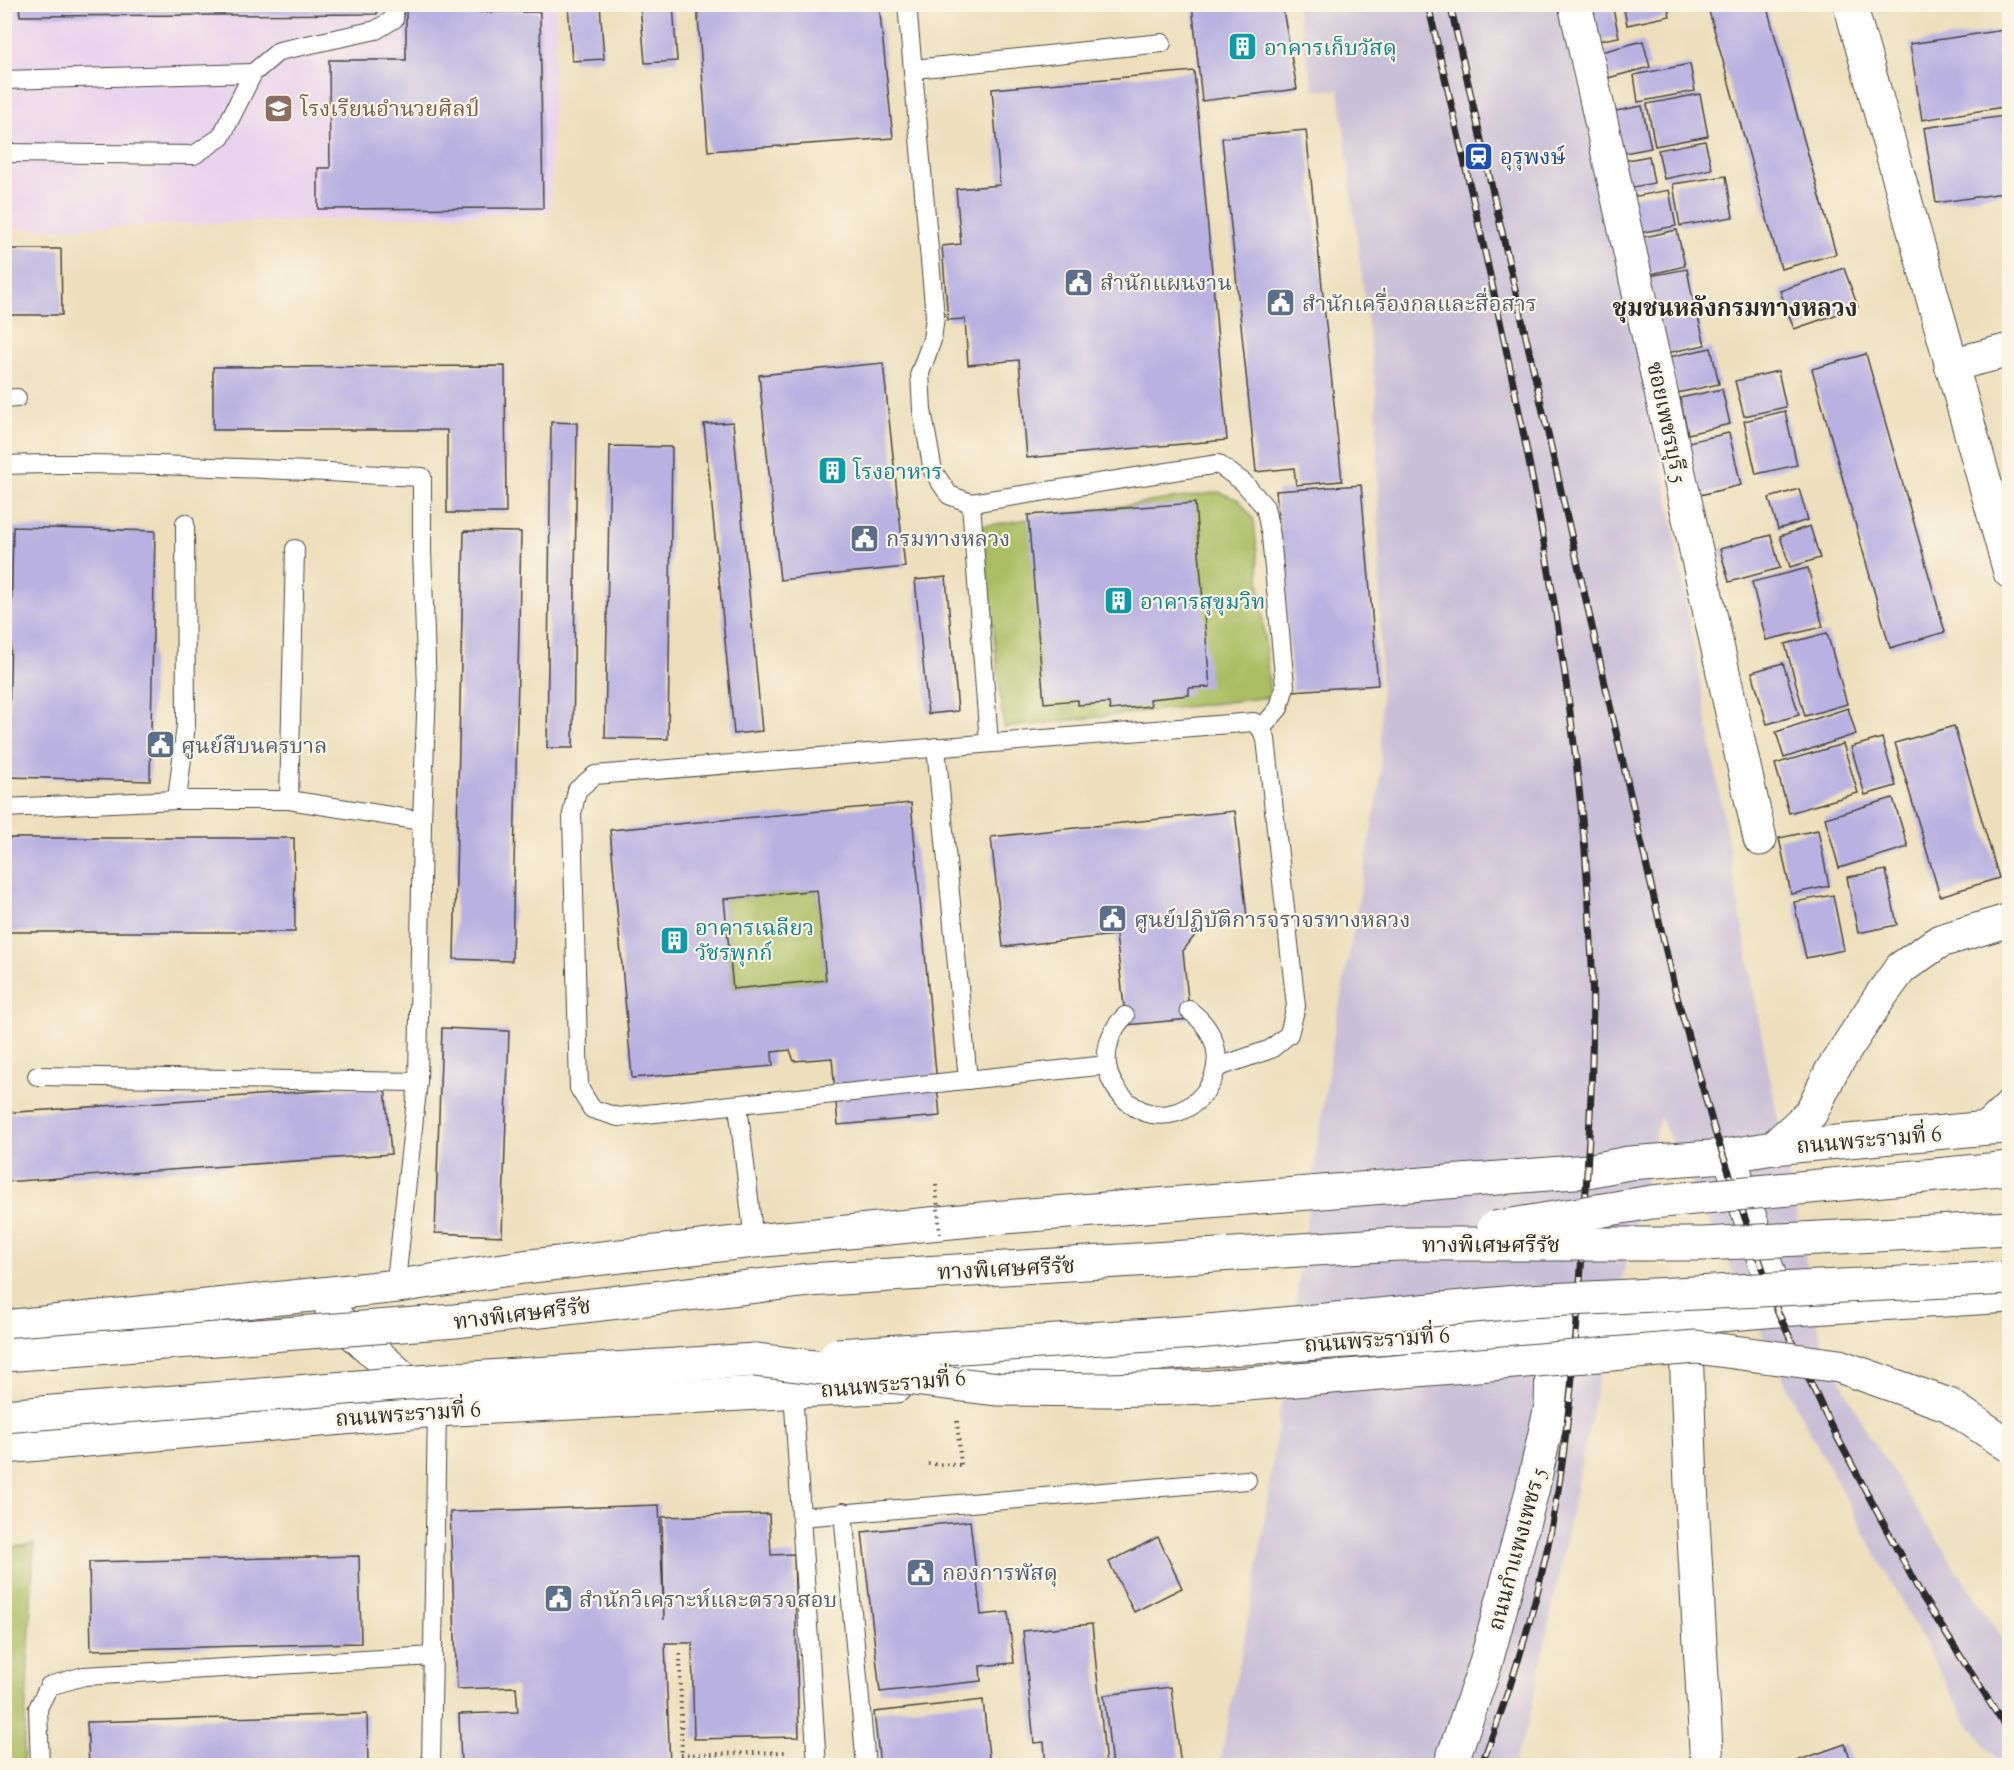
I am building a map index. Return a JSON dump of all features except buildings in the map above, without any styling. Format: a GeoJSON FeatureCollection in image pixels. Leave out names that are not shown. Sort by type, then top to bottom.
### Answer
{"type":"FeatureCollection","features":[{"type":"Feature","properties":{"kind":"main road","name":"ซอยเพชรบุรี 5"},"geometry":{"type":"LineString","coordinates":[[1575,4],[1760,839]]}},
{"type":"Feature","properties":{"kind":"main road"},"geometry":{"type":"LineString","coordinates":[[1850,4],[2010,572]]}},
{"type":"Feature","properties":{"kind":"main road"},"geometry":{"type":"LineString","coordinates":[[1951,365],[2010,350]]}},
{"type":"Feature","properties":{"kind":"main road"},"geometry":{"type":"LineString","coordinates":[[1773,1148],[1811,1113],[1832,1070],[1901,968],[1940,941],[2010,920]]}},
{"type":"Feature","properties":{"kind":"main road","name":"ถนนพระรามที่ 6"},"geometry":{"type":"LineString","coordinates":[[4,1327],[398,1286],[523,1266],[754,1240],[992,1218],[1587,1171],[1629,1163],[1729,1155],[2002,1121]]}},
{"type":"Feature","properties":{"kind":"main road"},"geometry":{"type":"LineString","coordinates":[[1729,1155],[1781,1311]]}},
{"type":"Feature","properties":{"kind":"main road"},"geometry":{"type":"LineString","coordinates":[[1398,1244],[1652,1202],[2010,1168]]}},
{"type":"Feature","properties":{"kind":"main road","name":"ทางพิเศษศรีรัช"},"geometry":{"type":"LineString","coordinates":[[4,1355],[455,1321],[808,1280],[1398,1244],[1703,1244],[2010,1228]]}},
{"type":"Feature","properties":{"kind":"main road"},"geometry":{"type":"LineString","coordinates":[[4,1416],[456,1379],[1197,1332],[1527,1301],[2010,1278]]}},
{"type":"Feature","properties":{"kind":"main road"},"geometry":{"type":"LineString","coordinates":[[310,1294],[437,1410]]}},
{"type":"Feature","properties":{"kind":"main road","name":"ถนนพระรามที่ 6"},"geometry":{"type":"LineString","coordinates":[[4,1447],[437,1410],[900,1386],[1168,1353],[2010,1296]]}},
{"type":"Feature","properties":{"kind":"main road"},"geometry":{"type":"LineString","coordinates":[[1685,1317],[1691,1485],[1707,1766]]}},
{"type":"Feature","properties":{"kind":"main road","name":"ถนนกำแพงเพชร 5"},"geometry":{"type":"LineString","coordinates":[[1450,1766],[1485,1666],[1532,1491],[1551,1406],[1553,1327]]}},
{"type":"Feature","properties":{"kind":"main road"},"geometry":{"type":"LineString","coordinates":[[755,1360],[998,1389],[1107,1390],[1211,1387],[1696,1347],[1839,1366],[1949,1405],[2010,1446]]}},
{"type":"Feature","properties":{"kind":"lane"},"geometry":{"type":"LineString","coordinates":[[4,153],[194,155],[221,137],[253,73],[279,51],[376,30],[394,19],[394,4]]}},
{"type":"Feature","properties":{"kind":"lane"},"geometry":{"type":"LineString","coordinates":[[907,4],[935,316],[932,340],[920,373],[922,410],[933,471],[949,495],[971,503],[1218,464],[1244,482],[1265,507],[1269,526],[1285,686],[1280,708],[1261,729]]}},
{"type":"Feature","properties":{"kind":"lane"},"geometry":{"type":"LineString","coordinates":[[914,69],[1162,43]]}},
{"type":"Feature","properties":{"kind":"lane"},"geometry":{"type":"LineString","coordinates":[[4,80],[253,73]]}},
{"type":"Feature","properties":{"kind":"lane"},"geometry":{"type":"LineString","coordinates":[[4,465],[183,464],[422,477],[426,689],[418,1082],[397,1272],[398,1286]]}},
{"type":"Feature","properties":{"kind":"lane"},"geometry":{"type":"LineString","coordinates":[[971,503],[989,743]]}},
{"type":"Feature","properties":{"kind":"lane"},"geometry":{"type":"LineString","coordinates":[[177,800],[186,724],[185,523]]}},
{"type":"Feature","properties":{"kind":"lane"},"geometry":{"type":"LineString","coordinates":[[289,800],[295,549]]}},
{"type":"Feature","properties":{"kind":"lane"},"geometry":{"type":"LineString","coordinates":[[1107,1065],[618,1117],[592,1109],[579,1088],[572,814],[577,790],[595,775],[1254,722],[1266,739],[1296,1006],[1289,1034],[1272,1049],[1216,1068]]}},
{"type":"Feature","properties":{"kind":"lane"},"geometry":{"type":"LineString","coordinates":[[936,747],[968,1080]]}},
{"type":"Feature","properties":{"kind":"lane"},"geometry":{"type":"LineString","coordinates":[[4,808],[177,800],[289,800],[422,821]]}},
{"type":"Feature","properties":{"kind":"lane"},"geometry":{"type":"LineString","coordinates":[[1125,1016],[1110,1038],[1106,1057],[1108,1076],[1118,1093],[1132,1105],[1149,1113],[1169,1114],[1186,1108],[1200,1099],[1211,1085],[1216,1068],[1217,1050],[1211,1033],[1201,1019],[1189,1010]]}},
{"type":"Feature","properties":{"kind":"lane"},"geometry":{"type":"LineString","coordinates":[[37,1076],[418,1082]]}},
{"type":"Feature","properties":{"kind":"lane"},"geometry":{"type":"LineString","coordinates":[[738,1105],[754,1240]]}},
{"type":"Feature","properties":{"kind":"lane"},"geometry":{"type":"LineString","coordinates":[[793,1391],[817,1758]]}},
{"type":"Feature","properties":{"kind":"lane"},"geometry":{"type":"LineString","coordinates":[[431,1766],[437,1410]]}},
{"type":"Feature","properties":{"kind":"lane"},"geometry":{"type":"LineString","coordinates":[[801,1517],[1247,1480]]}},
{"type":"Feature","properties":{"kind":"lane"},"geometry":{"type":"LineString","coordinates":[[843,1512],[866,1766]]}},
{"type":"Feature","properties":{"kind":"lane"},"geometry":{"type":"LineString","coordinates":[[40,1766],[38,1708],[49,1686],[84,1676],[433,1656]]}},
{"type":"Feature","properties":{"kind":"path"},"geometry":{"type":"LineString","coordinates":[[928,1464],[961,1465]]}},
{"type":"Feature","properties":{"kind":"path"},"geometry":{"type":"LineString","coordinates":[[680,1654],[682,1766]]}},
{"type":"Feature","properties":{"kind":"path"},"geometry":{"type":"LineString","coordinates":[[681,1755],[817,1758]]}},
{"type":"Feature","properties":{"kind":"shaded area","name":"โรงเรียนอำนวยศิลป์"},"geometry":{"type":"Polygon","coordinates":[[[4,5],[556,5],[550,212],[5,230],[4,5]]]}},
{"type":"Feature","properties":{"kind":"shaded area"},"geometry":{"type":"Polygon","coordinates":[[[1296,5],[1558,5],[1585,111],[1664,474],[1760,1026],[1821,1339],[1867,1433],[2009,1649],[2009,1765],[2000,1765],[1965,1718],[1799,1412],[1660,1117],[1598,1382],[1529,1722],[1513,1765],[1219,1766],[1256,1579],[1332,1045],[1380,784],[1381,676],[1376,393],[1339,89],[1314,91],[1296,5]]]}},
{"type":"Feature","properties":{"kind":"green space"},"geometry":{"type":"Polygon","coordinates":[[[1219,492],[1239,500],[1254,520],[1270,697],[1004,728],[982,526],[1219,492]]]}},
{"type":"Feature","properties":{"kind":"green space"},"geometry":{"type":"Polygon","coordinates":[[[817,890],[826,980],[733,989],[724,899],[817,890]]]}},
{"type":"Feature","properties":{"kind":"green space"},"geometry":{"type":"Polygon","coordinates":[[[34,1544],[23,1765],[5,1765],[5,1548],[34,1544]]]}},
{"type":"Feature","properties":{"kind":"railway"},"geometry":{"type":"LineString","coordinates":[[1428,4],[1507,353],[1552,587],[1583,823],[1591,942],[1593,1016],[1583,1239],[1574,1355],[1561,1471],[1548,1546],[1530,1621],[1481,1766]]}},
{"type":"Feature","properties":{"kind":"railway"},"geometry":{"type":"LineString","coordinates":[[1450,4],[1674,986],[1715,1132],[1777,1310],[1827,1418],[1922,1596],[2010,1734]]}},
{"type":"Feature","properties":{"kind":"place","name":"อาคารเก็บวัสดุ"},"geometry":{"type":"Point","coordinates":[1243,47]}},
{"type":"Feature","properties":{"kind":"place","name":"โรงเรียนอำนวยศิลป์"},"geometry":{"type":"Point","coordinates":[279,108]}},
{"type":"Feature","properties":{"kind":"place","name":"อุรุพงษ์"},"geometry":{"type":"Point","coordinates":[1479,156]}},
{"type":"Feature","properties":{"kind":"place","name":"สำนักแผนงาน"},"geometry":{"type":"Point","coordinates":[1079,282]}},
{"type":"Feature","properties":{"kind":"place","name":"สำนักเครื่องกลและสื่อสาร"},"geometry":{"type":"Point","coordinates":[1281,303]}},
{"type":"Feature","properties":{"kind":"place","name":"โรงอาหาร"},"geometry":{"type":"Point","coordinates":[832,471]}},
{"type":"Feature","properties":{"kind":"place","name":"กรมทางหลวง"},"geometry":{"type":"Point","coordinates":[865,538]}},
{"type":"Feature","properties":{"kind":"place","name":"อาคารสุขุมวิท"},"geometry":{"type":"Point","coordinates":[1119,601]}},
{"type":"Feature","properties":{"kind":"place","name":"ศูนย์สืบนครบาล"},"geometry":{"type":"Point","coordinates":[160,745]}},
{"type":"Feature","properties":{"kind":"place","name":"ศูนย์ปฏิบัติการจราจรทางหลวง"},"geometry":{"type":"Point","coordinates":[1113,919]}},
{"type":"Feature","properties":{"kind":"place","name":"อาคารเฉลียว วัชรพุกก์"},"geometry":{"type":"Point","coordinates":[674,940]}},
{"type":"Feature","properties":{"kind":"place","name":"กองการพัสดุ"},"geometry":{"type":"Point","coordinates":[921,1572]}},
{"type":"Feature","properties":{"kind":"place","name":"สำนักวิเคราะห์และตรวจสอบ"},"geometry":{"type":"Point","coordinates":[558,1599]}},
{"type":"Feature","properties":{"kind":"district","name":"ชุมชนหลังกรมทางหลวง"},"geometry":{"type":"Point","coordinates":[1735,308]}}]}
